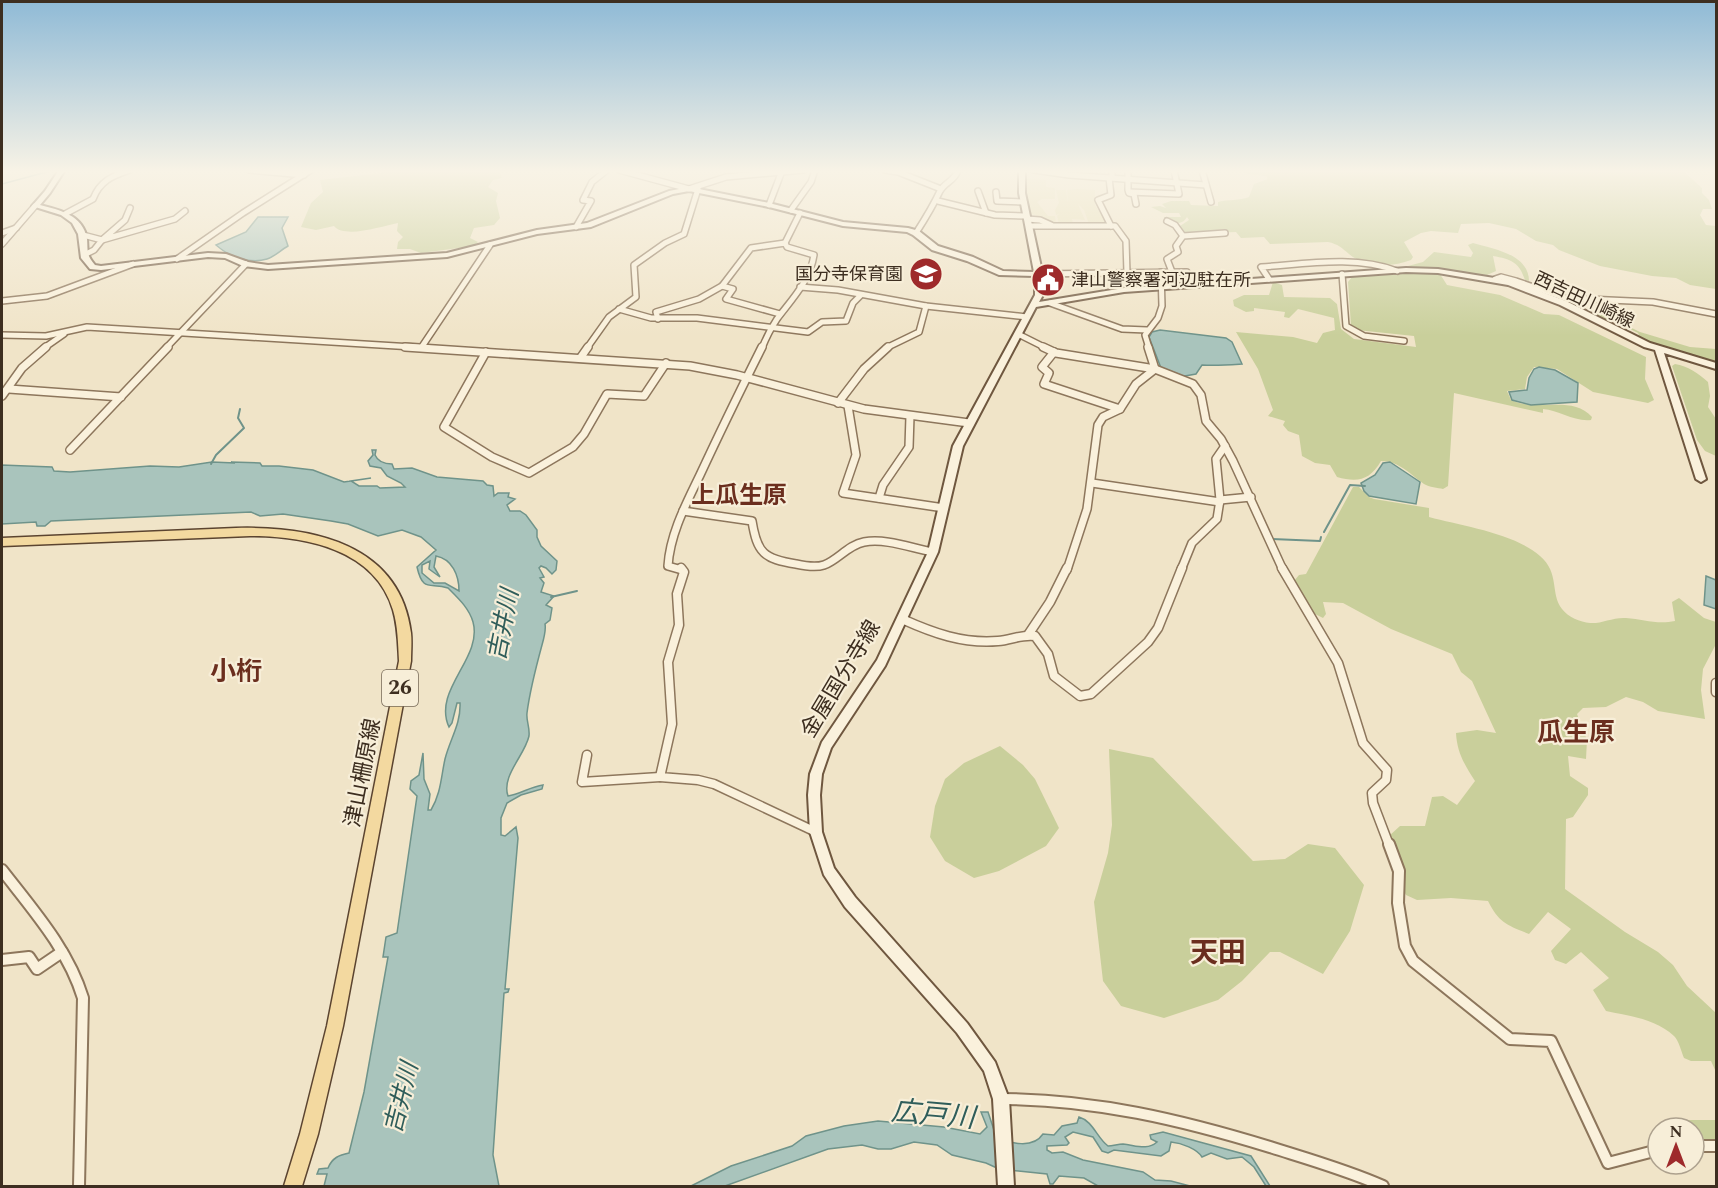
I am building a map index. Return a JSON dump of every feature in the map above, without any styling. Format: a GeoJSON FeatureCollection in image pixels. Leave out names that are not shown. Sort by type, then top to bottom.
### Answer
{"type":"FeatureCollection","features":[{"type":"Feature","properties":{"kind":"main road"},"geometry":{"type":"LineString","coordinates":[[75,225],[83,235],[84,255],[93,267],[217,255],[246,264],[282,267],[435,256],[490,245],[537,232],[582,225]]}},
{"type":"Feature","properties":{"kind":"main road"},"geometry":{"type":"LineString","coordinates":[[861,225],[905,229],[916,233],[935,248],[970,259],[1002,273],[1039,274]]}},
{"type":"Feature","properties":{"kind":"main road"},"geometry":{"type":"LineString","coordinates":[[1028,225],[1039,274],[1040,292],[1035,304]]}},
{"type":"Feature","properties":{"kind":"main road","name":"西吉田川崎線"},"geometry":{"type":"LineString","coordinates":[[1035,304],[1103,292],[1164,287],[1342,274],[1438,271],[1495,279],[1563,303],[1659,350],[1716,366]]}},
{"type":"Feature","properties":{"kind":"main road","name":"金屋国分寺線"},"geometry":{"type":"LineString","coordinates":[[1006,1186],[1001,1103],[994,1076],[981,1052],[850,902],[830,871],[816,832],[814,784],[822,753],[834,731],[881,663],[933,552],[957,446],[1035,304]]}},
{"type":"Feature","properties":{"kind":"main road"},"geometry":{"type":"LineString","coordinates":[[1659,350],[1701,479]]}},
{"type":"Feature","properties":{"kind":"main road","name":"津山柵原線"},"geometry":{"type":"LineString","coordinates":[[2,542],[246,532],[295,534],[323,541],[360,558],[380,575],[396,597],[404,622],[405,661],[335,1026],[309,1134],[293,1186]]}},
{"type":"Feature","properties":{"kind":"street"},"geometry":{"type":"LineString","coordinates":[[2,244],[18,225]]}},
{"type":"Feature","properties":{"kind":"street"},"geometry":{"type":"LineString","coordinates":[[84,255],[94,250],[119,225]]}},
{"type":"Feature","properties":{"kind":"street"},"geometry":{"type":"LineString","coordinates":[[83,235],[102,240],[153,225]]}},
{"type":"Feature","properties":{"kind":"street"},"geometry":{"type":"LineString","coordinates":[[177,259],[225,225]]}},
{"type":"Feature","properties":{"kind":"street"},"geometry":{"type":"LineString","coordinates":[[581,357],[609,317],[637,295],[634,265],[665,243],[684,234],[687,225]]}},
{"type":"Feature","properties":{"kind":"street"},"geometry":{"type":"LineString","coordinates":[[785,243],[794,225]]}},
{"type":"Feature","properties":{"kind":"street"},"geometry":{"type":"LineString","coordinates":[[916,233],[920,225]]}},
{"type":"Feature","properties":{"kind":"street"},"geometry":{"type":"LineString","coordinates":[[1053,225],[1111,226],[1122,231],[1127,242],[1127,273]]}},
{"type":"Feature","properties":{"kind":"street"},"geometry":{"type":"LineString","coordinates":[[1175,225],[1183,236]]}},
{"type":"Feature","properties":{"kind":"street"},"geometry":{"type":"LineString","coordinates":[[2,233],[16,228]]}},
{"type":"Feature","properties":{"kind":"street"},"geometry":{"type":"LineString","coordinates":[[1183,236],[1225,233]]}},
{"type":"Feature","properties":{"kind":"street"},"geometry":{"type":"LineString","coordinates":[[1172,272],[1167,260],[1178,252],[1176,246],[1183,236]]}},
{"type":"Feature","properties":{"kind":"street"},"geometry":{"type":"LineString","coordinates":[[658,319],[656,312],[699,299],[722,286],[748,250],[772,243],[785,243]]}},
{"type":"Feature","properties":{"kind":"street"},"geometry":{"type":"LineString","coordinates":[[660,777],[672,724],[668,662],[680,625],[677,594],[684,572],[681,568],[668,566],[666,560],[683,512],[707,458],[772,327],[780,314],[788,307],[812,266],[814,255],[787,247],[785,243]]}},
{"type":"Feature","properties":{"kind":"street"},"geometry":{"type":"LineString","coordinates":[[421,348],[490,245]]}},
{"type":"Feature","properties":{"kind":"street"},"geometry":{"type":"LineString","coordinates":[[1269,279],[1261,267],[1348,262],[1388,267],[1397,271]]}},
{"type":"Feature","properties":{"kind":"street"},"geometry":{"type":"LineString","coordinates":[[2,301],[50,295],[134,263]]}},
{"type":"Feature","properties":{"kind":"street"},"geometry":{"type":"LineString","coordinates":[[70,450],[246,264]]}},
{"type":"Feature","properties":{"kind":"street"},"geometry":{"type":"LineString","coordinates":[[1050,303],[1122,329],[1147,330],[1153,326],[1161,310],[1164,287],[1161,272]]}},
{"type":"Feature","properties":{"kind":"street"},"geometry":{"type":"LineString","coordinates":[[1039,274],[1187,272],[1195,285]]}},
{"type":"Feature","properties":{"kind":"street"},"geometry":{"type":"LineString","coordinates":[[1342,274],[1346,326],[1349,331],[1359,335],[1404,340]]}},
{"type":"Feature","properties":{"kind":"street"},"geometry":{"type":"LineString","coordinates":[[1495,279],[1501,277],[1565,298],[1653,302],[1716,314]]}},
{"type":"Feature","properties":{"kind":"street"},"geometry":{"type":"LineString","coordinates":[[722,286],[733,289],[726,299],[780,314]]}},
{"type":"Feature","properties":{"kind":"street"},"geometry":{"type":"LineString","coordinates":[[800,287],[838,290],[926,306],[1027,316]]}},
{"type":"Feature","properties":{"kind":"street"},"geometry":{"type":"LineString","coordinates":[[619,309],[658,319],[689,318],[808,332],[822,322],[847,320],[854,302],[861,295]]}},
{"type":"Feature","properties":{"kind":"street"},"geometry":{"type":"LineString","coordinates":[[838,403],[864,366],[878,352],[919,332],[926,306]]}},
{"type":"Feature","properties":{"kind":"street"},"geometry":{"type":"LineString","coordinates":[[2,335],[46,336],[87,327],[666,363],[695,366],[749,377],[848,406],[969,423]]}},
{"type":"Feature","properties":{"kind":"street"},"geometry":{"type":"LineString","coordinates":[[1147,330],[1145,336],[1155,369]]}},
{"type":"Feature","properties":{"kind":"street"},"geometry":{"type":"LineString","coordinates":[[2,396],[23,366],[67,331]]}},
{"type":"Feature","properties":{"kind":"street"},"geometry":{"type":"LineString","coordinates":[[1018,334],[1054,352],[1155,369],[1193,384],[1201,395],[1206,421],[1225,446],[1251,497],[1281,567],[1338,663],[1363,743],[1387,770],[1386,780],[1372,793],[1373,803],[1399,871],[1398,903],[1405,946],[1413,961],[1510,1039],[1551,1041],[1608,1163],[1646,1153]]}},
{"type":"Feature","properties":{"kind":"street"},"geometry":{"type":"LineString","coordinates":[[486,352],[444,427],[449,433],[492,457],[529,473],[573,447],[584,434],[607,394],[644,396],[666,363]]}},
{"type":"Feature","properties":{"kind":"street"},"geometry":{"type":"LineString","coordinates":[[1054,352],[1042,368],[1049,373],[1044,384],[1120,409]]}},
{"type":"Feature","properties":{"kind":"street"},"geometry":{"type":"LineString","coordinates":[[1028,635],[1077,550],[1092,483],[1098,424],[1103,417],[1120,409],[1136,384],[1155,369]]}},
{"type":"Feature","properties":{"kind":"street"},"geometry":{"type":"LineString","coordinates":[[9,389],[121,397]]}},
{"type":"Feature","properties":{"kind":"street"},"geometry":{"type":"LineString","coordinates":[[848,406],[856,453],[854,466],[844,485],[843,493],[944,508]]}},
{"type":"Feature","properties":{"kind":"street"},"geometry":{"type":"LineString","coordinates":[[879,498],[883,485],[909,447],[910,416]]}},
{"type":"Feature","properties":{"kind":"street"},"geometry":{"type":"LineString","coordinates":[[902,619],[944,637],[962,641],[1002,641],[1028,635],[1035,636],[1041,642],[1053,668],[1054,676],[1080,696],[1091,694],[1153,635],[1178,582],[1192,543],[1217,519],[1220,501],[1216,459],[1225,446]]}},
{"type":"Feature","properties":{"kind":"street"},"geometry":{"type":"LineString","coordinates":[[1092,483],[1220,501],[1251,497]]}},
{"type":"Feature","properties":{"kind":"street"},"geometry":{"type":"LineString","coordinates":[[683,512],[752,521],[753,535],[762,554],[769,560],[819,567],[845,550],[866,542],[933,552]]}},
{"type":"Feature","properties":{"kind":"street"},"geometry":{"type":"LineString","coordinates":[[1716,683],[1716,692]]}},
{"type":"Feature","properties":{"kind":"street"},"geometry":{"type":"LineString","coordinates":[[588,755],[582,782],[660,777],[698,780],[714,784],[816,832]]}},
{"type":"Feature","properties":{"kind":"street"},"geometry":{"type":"LineString","coordinates":[[2,870],[62,952],[80,982],[83,998],[79,1186]]}},
{"type":"Feature","properties":{"kind":"street"},"geometry":{"type":"LineString","coordinates":[[2,960],[29,957],[36,969],[62,952]]}},
{"type":"Feature","properties":{"kind":"street"},"geometry":{"type":"LineString","coordinates":[[1001,1103],[1085,1104],[1152,1114],[1245,1139],[1357,1174],[1383,1186]]}},
{"type":"Feature","properties":{"kind":"green space"},"geometry":{"type":"Polygon","coordinates":[[[302,225],[388,225],[355,232],[339,230],[334,226],[316,230],[302,225]]]}},
{"type":"Feature","properties":{"kind":"green space"},"geometry":{"type":"Polygon","coordinates":[[[398,225],[491,225],[474,228],[470,238],[478,242],[474,246],[421,253],[410,249],[397,249],[398,242],[403,237],[397,231],[398,225]]]}},
{"type":"Feature","properties":{"kind":"green space"},"geometry":{"type":"Polygon","coordinates":[[[1461,225],[1458,233],[1431,231],[1421,233],[1404,242],[1413,257],[1411,260],[1379,265],[1356,259],[1340,246],[1328,242],[1270,244],[1264,237],[1241,238],[1236,232],[1186,234],[1180,226],[1461,225]]]}},
{"type":"Feature","properties":{"kind":"green space"},"geometry":{"type":"Polygon","coordinates":[[[1500,225],[1716,226],[1716,289],[1690,285],[1676,278],[1600,266],[1559,250],[1553,245],[1536,241],[1516,229],[1500,225]]]}},
{"type":"Feature","properties":{"kind":"green space"},"geometry":{"type":"Polygon","coordinates":[[[1473,243],[1517,259],[1527,272],[1529,281],[1525,280],[1520,269],[1513,262],[1493,256],[1496,271],[1487,275],[1408,266],[1423,262],[1434,252],[1471,257],[1473,253],[1468,245],[1473,243]]]}},
{"type":"Feature","properties":{"kind":"green space"},"geometry":{"type":"Polygon","coordinates":[[[1440,274],[1447,285],[1500,295],[1544,314],[1559,315],[1646,357],[1645,379],[1654,400],[1648,403],[1593,392],[1557,369],[1534,367],[1527,377],[1525,389],[1507,391],[1511,400],[1521,404],[1575,406],[1592,417],[1591,420],[1543,409],[1543,413],[1454,393],[1448,486],[1443,489],[1428,486],[1399,466],[1381,461],[1368,476],[1363,478],[1351,480],[1337,477],[1330,465],[1315,463],[1302,456],[1299,435],[1288,431],[1283,425],[1285,421],[1268,416],[1273,410],[1258,369],[1236,332],[1293,337],[1317,343],[1323,333],[1335,330],[1334,318],[1298,309],[1289,318],[1284,317],[1285,312],[1254,308],[1254,311],[1246,312],[1234,306],[1233,300],[1244,295],[1269,295],[1273,282],[1282,285],[1284,297],[1330,298],[1337,304],[1341,329],[1354,339],[1416,347],[1414,336],[1357,330],[1351,325],[1348,282],[1352,277],[1440,274]]]}},
{"type":"Feature","properties":{"kind":"green space"},"geometry":{"type":"Polygon","coordinates":[[[1599,312],[1640,332],[1690,347],[1716,349],[1716,364],[1655,346],[1640,338],[1638,333],[1612,320],[1607,322],[1596,315],[1599,312]]]}},
{"type":"Feature","properties":{"kind":"green space"},"geometry":{"type":"Polygon","coordinates":[[[1675,364],[1693,370],[1708,382],[1710,396],[1708,407],[1716,419],[1716,456],[1705,451],[1697,440],[1672,366],[1675,364]]]}},
{"type":"Feature","properties":{"kind":"green space"},"geometry":{"type":"Polygon","coordinates":[[[1353,487],[1359,487],[1374,499],[1429,508],[1429,517],[1487,531],[1529,548],[1540,556],[1550,569],[1556,597],[1562,609],[1578,620],[1590,623],[1621,618],[1656,622],[1675,621],[1672,602],[1679,598],[1704,618],[1716,622],[1716,644],[1703,669],[1701,690],[1705,719],[1658,711],[1643,702],[1626,697],[1606,707],[1583,708],[1577,714],[1587,740],[1586,759],[1568,756],[1570,776],[1588,788],[1588,795],[1573,817],[1566,819],[1565,889],[1625,932],[1658,952],[1673,965],[1687,986],[1716,1013],[1716,1072],[1711,1061],[1691,1061],[1684,1058],[1676,1038],[1667,1030],[1642,1019],[1606,1011],[1593,990],[1609,978],[1581,952],[1566,964],[1555,960],[1551,951],[1571,929],[1548,912],[1529,934],[1504,922],[1488,901],[1451,898],[1417,900],[1406,895],[1402,888],[1389,836],[1400,826],[1425,826],[1432,797],[1443,796],[1457,805],[1475,781],[1462,758],[1456,733],[1477,730],[1496,733],[1472,681],[1461,672],[1452,654],[1391,629],[1343,603],[1323,602],[1326,614],[1323,618],[1311,612],[1294,581],[1299,575],[1306,574],[1353,487]]]}},
{"type":"Feature","properties":{"kind":"green space"},"geometry":{"type":"Polygon","coordinates":[[[1000,746],[1023,765],[1035,779],[1059,828],[1046,846],[999,871],[974,878],[945,861],[930,837],[935,806],[945,779],[964,763],[1000,746]]]}},
{"type":"Feature","properties":{"kind":"green space"},"geometry":{"type":"Polygon","coordinates":[[[1109,749],[1153,758],[1253,861],[1285,859],[1308,844],[1335,848],[1364,885],[1350,931],[1323,974],[1280,952],[1270,952],[1242,981],[1218,1000],[1164,1018],[1121,1006],[1103,981],[1094,902],[1108,853],[1112,825],[1109,749]]]}},
{"type":"Feature","properties":{"kind":"green space"},"geometry":{"type":"Polygon","coordinates":[[[1706,1120],[1716,1120],[1716,1142],[1706,1142],[1706,1120]]]}},
{"type":"Feature","properties":{"kind":"water"},"geometry":{"type":"Polygon","coordinates":[[[251,225],[283,225],[282,228],[288,246],[270,258],[254,261],[233,256],[216,245],[246,232],[251,225]]]}},
{"type":"Feature","properties":{"kind":"water"},"geometry":{"type":"Polygon","coordinates":[[[1160,330],[1226,338],[1232,342],[1242,364],[1202,365],[1196,374],[1179,377],[1180,375],[1161,368],[1149,337],[1152,332],[1160,330]]]}},
{"type":"Feature","properties":{"kind":"water"},"geometry":{"type":"Polygon","coordinates":[[[1539,367],[1555,370],[1578,383],[1577,402],[1531,405],[1512,400],[1509,392],[1527,390],[1529,378],[1534,369],[1539,367]]]}},
{"type":"Feature","properties":{"kind":"water","name":"吉井川"},"geometry":{"type":"Polygon","coordinates":[[[372,450],[376,450],[375,455],[378,459],[392,464],[394,469],[412,468],[437,477],[483,481],[493,486],[494,496],[498,493],[509,493],[508,497],[515,499],[507,505],[510,511],[520,511],[526,515],[537,530],[541,546],[557,561],[556,570],[552,574],[546,568],[541,566],[539,568],[544,577],[540,578],[544,583],[541,592],[554,596],[546,605],[552,608],[550,620],[545,624],[530,695],[527,716],[529,736],[508,781],[508,796],[543,785],[542,789],[521,795],[507,803],[501,818],[501,835],[505,836],[516,827],[518,838],[505,989],[509,989],[504,993],[493,1155],[499,1186],[324,1186],[327,1174],[317,1174],[319,1169],[328,1168],[336,1158],[349,1153],[364,1092],[388,957],[383,957],[386,937],[397,933],[417,796],[410,789],[411,781],[419,775],[423,753],[424,779],[430,794],[428,810],[431,810],[439,791],[445,759],[459,718],[460,703],[457,703],[449,727],[446,713],[447,700],[471,648],[474,635],[473,622],[466,608],[448,588],[428,585],[419,575],[417,567],[436,550],[421,537],[402,530],[378,536],[348,524],[283,514],[260,516],[251,512],[51,521],[45,526],[37,526],[36,522],[2,524],[2,465],[52,467],[54,471],[70,472],[150,466],[179,467],[212,462],[260,463],[262,466],[313,470],[344,482],[371,478],[351,481],[359,486],[405,487],[387,476],[381,468],[370,466],[368,461],[373,455],[372,450]],[[436,556],[434,567],[440,577],[429,569],[430,561],[422,565],[422,573],[434,583],[445,583],[459,591],[454,569],[442,558],[436,556]]]}},
{"type":"Feature","properties":{"kind":"water"},"geometry":{"type":"Polygon","coordinates":[[[1390,462],[1420,482],[1416,504],[1369,496],[1364,491],[1361,483],[1375,475],[1383,463],[1390,462]]]}},
{"type":"Feature","properties":{"kind":"water"},"geometry":{"type":"Polygon","coordinates":[[[1706,576],[1716,580],[1716,609],[1704,605],[1706,576]]]}},
{"type":"Feature","properties":{"kind":"water"},"geometry":{"type":"Polygon","coordinates":[[[981,1112],[988,1112],[996,1136],[1021,1144],[1033,1142],[1043,1134],[1054,1135],[1062,1126],[1077,1123],[1079,1117],[1088,1122],[1108,1146],[1153,1145],[1157,1142],[1151,1139],[1150,1135],[1163,1132],[1251,1156],[1270,1186],[1266,1186],[1254,1167],[1242,1157],[1227,1159],[1211,1153],[1202,1157],[1189,1147],[1171,1142],[1169,1151],[1161,1156],[1114,1150],[1108,1153],[1102,1151],[1093,1137],[1073,1132],[1065,1137],[1069,1143],[1067,1145],[1047,1146],[1047,1150],[1052,1153],[1063,1152],[1083,1160],[1143,1172],[1155,1180],[1190,1186],[1098,1186],[1084,1178],[1059,1176],[1053,1184],[1050,1184],[1047,1174],[999,1169],[986,1163],[952,1155],[937,1145],[914,1142],[891,1149],[862,1145],[828,1149],[725,1186],[691,1186],[731,1166],[792,1146],[806,1136],[844,1126],[878,1121],[944,1127],[980,1134],[987,1127],[981,1112]]]}},
{"type":"Feature","properties":{"kind":"waterway"},"geometry":{"type":"LineString","coordinates":[[211,464],[216,455],[244,428],[238,418],[240,409]]}},
{"type":"Feature","properties":{"kind":"waterway"},"geometry":{"type":"LineString","coordinates":[[1324,532],[1350,485],[1365,486]]}},
{"type":"Feature","properties":{"kind":"waterway"},"geometry":{"type":"LineString","coordinates":[[1272,539],[1320,541],[1321,537]]}},
{"type":"Feature","properties":{"kind":"waterway"},"geometry":{"type":"LineString","coordinates":[[551,597],[577,591]]}},
{"type":"Feature","properties":{"kind":"place","name":"国分寺保育園"},"geometry":{"type":"Point","coordinates":[926,274]}},
{"type":"Feature","properties":{"kind":"place","name":"津山警察署河辺駐在所"},"geometry":{"type":"Point","coordinates":[1048,280]}},
{"type":"Feature","properties":{"kind":"district","name":"上瓜生原"},"geometry":{"type":"Point","coordinates":[739,496]}},
{"type":"Feature","properties":{"kind":"district","name":"小桁"},"geometry":{"type":"Point","coordinates":[236,672]}},
{"type":"Feature","properties":{"kind":"district","name":"瓜生原"},"geometry":{"type":"Point","coordinates":[1576,733]}},
{"type":"Feature","properties":{"kind":"district","name":"天田"},"geometry":{"type":"Point","coordinates":[1218,953]}},
{"type":"Feature","properties":{"kind":"water label","name":"広戸川"},"geometry":{"type":"Point","coordinates":[933,1115]}}]}
